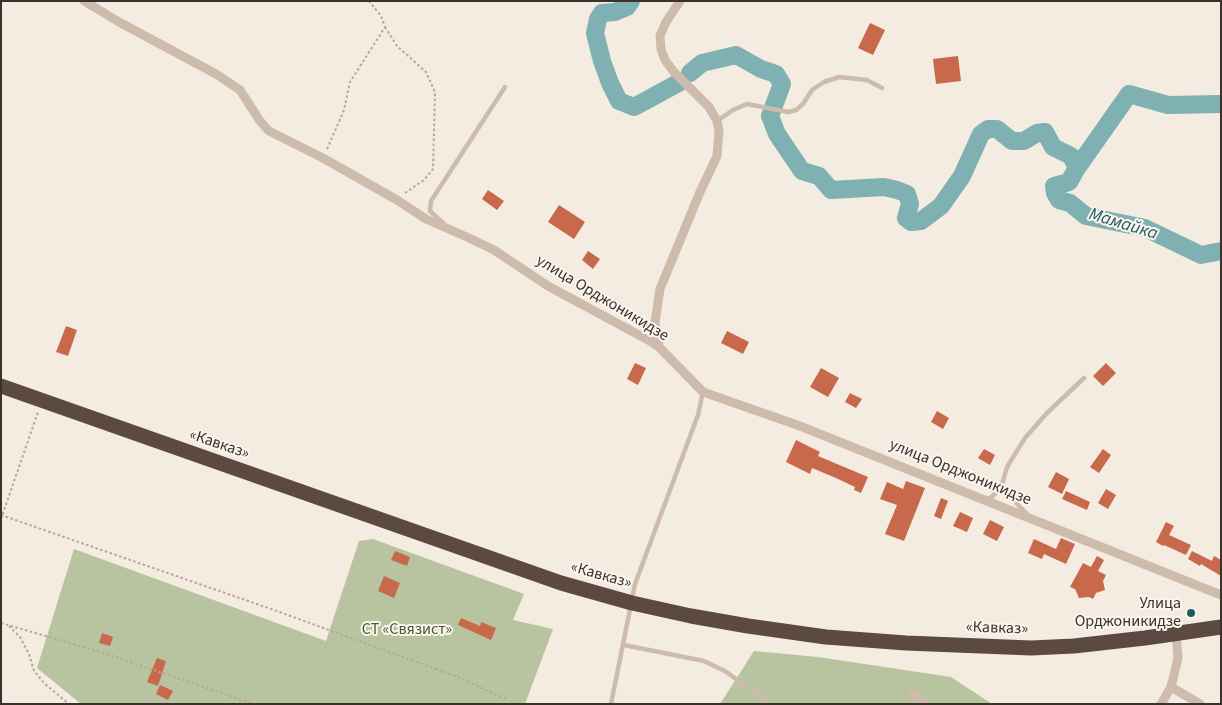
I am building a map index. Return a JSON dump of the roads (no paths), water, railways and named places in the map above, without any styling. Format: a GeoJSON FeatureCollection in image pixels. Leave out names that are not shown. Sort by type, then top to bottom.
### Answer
{"type":"FeatureCollection","features":[{"type":"Feature","properties":{"kind":"highway","name":"«Кавказ»"},"geometry":{"type":"LineString","coordinates":[[1,386],[561,583],[632,603],[691,616],[826,637],[906,644],[1032,648],[1074,646],[1221,627]]}},
{"type":"Feature","properties":{"kind":"street","name":"улица Орджоникидзе"},"geometry":{"type":"LineString","coordinates":[[84,1],[232,84],[240,90],[260,121],[269,131],[323,158],[397,200],[426,219],[494,250],[548,286],[659,348],[703,392],[800,426],[1031,517],[1221,595]]}},
{"type":"Feature","properties":{"kind":"street"},"geometry":{"type":"LineString","coordinates":[[659,348],[655,322],[660,289],[717,156],[719,131],[709,107],[674,72],[661,49],[660,36],[666,22],[680,1]]}},
{"type":"Feature","properties":{"kind":"street"},"geometry":{"type":"LineString","coordinates":[[1161,704],[1171,688],[1178,658],[1176,633]]}},
{"type":"Feature","properties":{"kind":"street"},"geometry":{"type":"LineString","coordinates":[[1171,688],[1200,704]]}},
{"type":"Feature","properties":{"kind":"street"},"geometry":{"type":"LineString","coordinates":[[913,694],[926,704]]}},
{"type":"Feature","properties":{"kind":"lane"},"geometry":{"type":"LineString","coordinates":[[716,121],[747,104],[788,112],[796,110],[803,104],[812,90],[824,82],[839,77],[867,80],[882,88]]}},
{"type":"Feature","properties":{"kind":"lane"},"geometry":{"type":"LineString","coordinates":[[451,230],[430,211],[431,201],[505,87]]}},
{"type":"Feature","properties":{"kind":"lane"},"geometry":{"type":"LineString","coordinates":[[987,501],[1001,488],[1007,467],[1025,438],[1047,413],[1084,378]]}},
{"type":"Feature","properties":{"kind":"lane"},"geometry":{"type":"LineString","coordinates":[[611,704],[635,584],[698,415],[703,392]]}},
{"type":"Feature","properties":{"kind":"lane"},"geometry":{"type":"LineString","coordinates":[[1001,488],[1031,517]]}},
{"type":"Feature","properties":{"kind":"lane"},"geometry":{"type":"LineString","coordinates":[[624,645],[704,661],[725,671],[770,704]]}},
{"type":"Feature","properties":{"kind":"waterway","name":"Мамайка"},"geometry":{"type":"LineString","coordinates":[[631,1],[627,7],[615,12],[602,13],[598,19],[595,33],[602,61],[619,101],[634,107],[680,82]]}},
{"type":"Feature","properties":{"kind":"waterway","name":"Мамайка"},"geometry":{"type":"LineString","coordinates":[[690,73],[702,63],[736,55],[761,69],[776,74],[782,84],[770,116],[777,134],[802,171],[819,176],[831,190],[884,187],[907,194],[910,204],[906,218],[911,222],[921,221],[941,206],[962,176],[981,134],[988,129],[997,129],[1012,141],[1024,141],[1037,133],[1045,132],[1053,147],[1071,156],[1077,168],[1069,182],[1054,186],[1059,200],[1070,203],[1086,216],[1145,228],[1201,255],[1221,251]]}},
{"type":"Feature","properties":{"kind":"waterway"},"geometry":{"type":"LineString","coordinates":[[1077,168],[1129,94],[1168,105],[1221,104]]}},
{"type":"Feature","properties":{"kind":"place","name":"Улица Орджоникидзе"},"geometry":{"type":"Point","coordinates":[1191,613]}},
{"type":"Feature","properties":{"kind":"park label","name":"СТ «Связист»"},"geometry":{"type":"Point","coordinates":[407,630]}}]}
